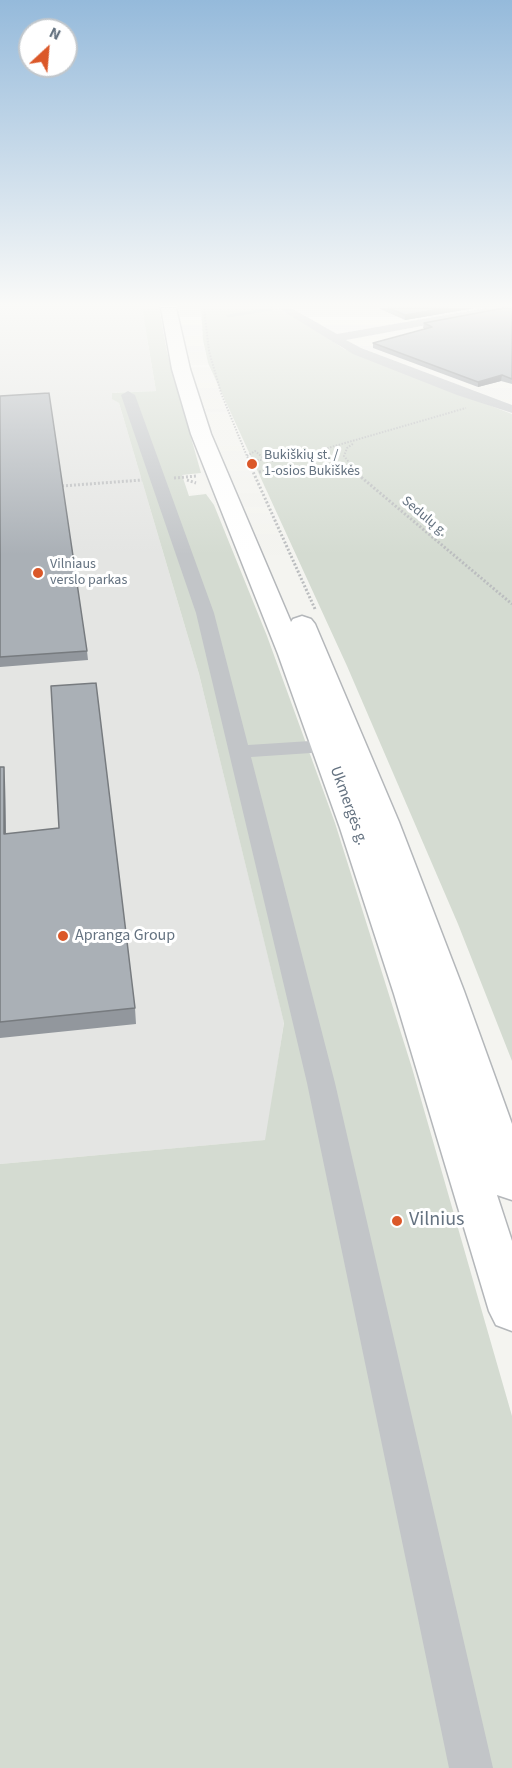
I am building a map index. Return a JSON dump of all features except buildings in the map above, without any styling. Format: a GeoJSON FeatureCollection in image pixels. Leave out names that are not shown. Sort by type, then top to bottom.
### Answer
{"type":"FeatureCollection","features":[{"type":"Feature","properties":{"kind":"highway","name":"Ukmergės g."},"geometry":{"type":"LineString","coordinates":[[187,391],[201,434],[357,828],[512,1311]]}},
{"type":"Feature","properties":{"kind":"highway","name":"Ukmergės g."},"geometry":{"type":"LineString","coordinates":[[205,391],[219,433],[337,705],[383,822],[446,991],[512,1182]]}},
{"type":"Feature","properties":{"kind":"street"},"geometry":{"type":"LineString","coordinates":[[461,391],[512,409]]}},
{"type":"Feature","properties":{"kind":"street"},"geometry":{"type":"LineString","coordinates":[[489,401],[512,394]]}},
{"type":"Feature","properties":{"kind":"street"},"geometry":{"type":"LineString","coordinates":[[128,395],[205,613],[321,1083],[471,1768]]}},
{"type":"Feature","properties":{"kind":"street"},"geometry":{"type":"LineString","coordinates":[[238,752],[326,746]]}},
{"type":"Feature","properties":{"kind":"path"},"geometry":{"type":"LineString","coordinates":[[220,391],[253,469]]}},
{"type":"Feature","properties":{"kind":"path"},"geometry":{"type":"LineString","coordinates":[[247,458],[283,461],[489,401]]}},
{"type":"Feature","properties":{"kind":"path","name":"Sedulų g."},"geometry":{"type":"LineString","coordinates":[[359,440],[347,448],[344,456],[361,477],[512,604]]}},
{"type":"Feature","properties":{"kind":"path"},"geometry":{"type":"LineString","coordinates":[[247,458],[255,451],[266,460],[267,471],[259,472]]}},
{"type":"Feature","properties":{"kind":"path"},"geometry":{"type":"LineString","coordinates":[[62,486],[196,476]]}},
{"type":"Feature","properties":{"kind":"path"},"geometry":{"type":"LineString","coordinates":[[187,480],[196,483]]}},
{"type":"Feature","properties":{"kind":"shaded area"},"geometry":{"type":"Polygon","coordinates":[[[0,391],[156,391],[112,393],[112,398],[119,403],[199,674],[284,1022],[266,1140],[0,1164],[0,391]]]}},
{"type":"Feature","properties":{"kind":"shaded area"},"geometry":{"type":"Polygon","coordinates":[[[178,391],[201,473],[182,475],[189,496],[206,494],[214,505],[267,636],[335,823],[412,1068],[512,1416],[512,1768],[0,1768],[0,1164],[265,1140],[284,1023],[199,674],[119,403],[112,399],[112,393],[178,391]]]}},
{"type":"Feature","properties":{"kind":"shaded area"},"geometry":{"type":"Polygon","coordinates":[[[221,391],[451,391],[512,414],[512,1061],[458,924],[347,666],[221,391]]]}},
{"type":"Feature","properties":{"kind":"place","name":"Bukiškių st. / 1-osios Bukiškės"},"geometry":{"type":"Point","coordinates":[252,464]}},
{"type":"Feature","properties":{"kind":"place","name":"Vilniaus verslo parkas"},"geometry":{"type":"Point","coordinates":[38,573]}},
{"type":"Feature","properties":{"kind":"place","name":"Apranga Group"},"geometry":{"type":"Point","coordinates":[63,936]}},
{"type":"Feature","properties":{"kind":"place","name":"Vilnius"},"geometry":{"type":"Point","coordinates":[397,1221]}}]}
